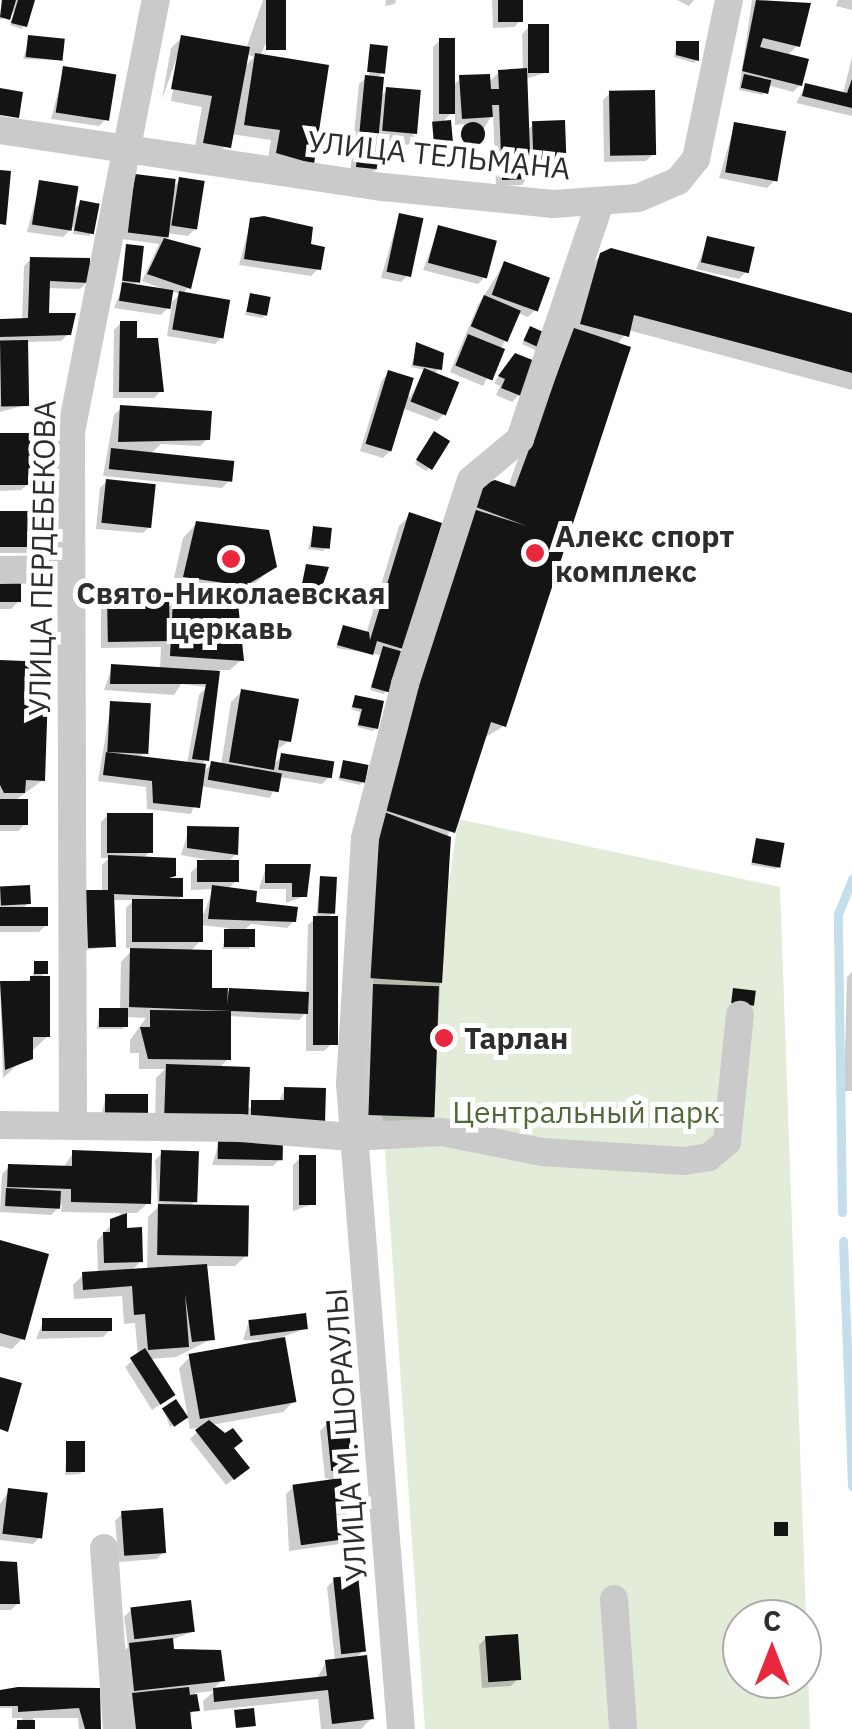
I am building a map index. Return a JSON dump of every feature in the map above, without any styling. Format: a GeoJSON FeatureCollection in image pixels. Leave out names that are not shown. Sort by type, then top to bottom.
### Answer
{"type":"FeatureCollection","features":[{"type":"Feature","properties":{"kind":"street","name":"УЛИЦА ПЕРДЕБЕКОВА"},"geometry":{"type":"LineString","coordinates":[[73,1126],[71,432],[123,145],[156,0]]}},
{"type":"Feature","properties":{"kind":"street","name":"УЛИЦА ТЕЛЬМАНА"},"geometry":{"type":"LineString","coordinates":[[0,130],[384,186],[600,203],[660,192],[696,159],[729,0]]}},
{"type":"Feature","properties":{"kind":"street","name":"УЛИЦА М. ШОРАУЛЫ"},"geometry":{"type":"LineString","coordinates":[[401,1729],[352,1137],[366,838],[406,684],[471,480],[520,439],[540,394],[600,203]]}},
{"type":"Feature","properties":{"kind":"street"},"geometry":{"type":"LineString","coordinates":[[0,570],[70,569]]}},
{"type":"Feature","properties":{"kind":"street"},"geometry":{"type":"LineString","coordinates":[[0,1126],[352,1137],[442,1132],[629,1163],[709,1157],[727,1142],[740,1016]]}},
{"type":"Feature","properties":{"kind":"street"},"geometry":{"type":"LineString","coordinates":[[104,1548],[117,1729]]}},
{"type":"Feature","properties":{"kind":"street"},"geometry":{"type":"LineString","coordinates":[[614,1599],[622,1729]]}},
{"type":"Feature","properties":{"kind":"green space","name":"Центральный парк"},"geometry":{"type":"Polygon","coordinates":[[[458,819],[780,887],[805,1599],[722,1599],[722,1699],[809,1699],[810,1729],[425,1729],[373,979],[436,975],[458,819]]]}},
{"type":"Feature","properties":{"kind":"building"},"geometry":{"type":"Polygon","coordinates":[[[2,0],[16,0],[10,20],[0,17],[2,0]]]}},
{"type":"Feature","properties":{"kind":"building"},"geometry":{"type":"Polygon","coordinates":[[[18,0],[35,0],[27,27],[11,23],[18,0]]]}},
{"type":"Feature","properties":{"kind":"building"},"geometry":{"type":"Polygon","coordinates":[[[266,0],[286,0],[286,50],[266,50],[266,0]]]}},
{"type":"Feature","properties":{"kind":"building"},"geometry":{"type":"Polygon","coordinates":[[[498,0],[523,0],[523,22],[498,22],[498,0]]]}},
{"type":"Feature","properties":{"kind":"building"},"geometry":{"type":"Polygon","coordinates":[[[756,0],[811,3],[800,47],[763,38],[760,47],[809,59],[802,86],[742,71],[756,0]]]}},
{"type":"Feature","properties":{"kind":"building"},"geometry":{"type":"Polygon","coordinates":[[[528,24],[549,24],[549,73],[528,73],[528,24]]]}},
{"type":"Feature","properties":{"kind":"building"},"geometry":{"type":"Polygon","coordinates":[[[28,35],[65,39],[62,61],[26,57],[28,35]]]}},
{"type":"Feature","properties":{"kind":"building"},"geometry":{"type":"Polygon","coordinates":[[[181,35],[250,47],[231,148],[203,143],[212,96],[171,89],[181,35]]]}},
{"type":"Feature","properties":{"kind":"building"},"geometry":{"type":"Polygon","coordinates":[[[439,38],[455,38],[455,114],[439,114],[439,38]]]}},
{"type":"Feature","properties":{"kind":"building"},"geometry":{"type":"Polygon","coordinates":[[[676,41],[699,41],[699,61],[676,55],[676,41]]]}},
{"type":"Feature","properties":{"kind":"building"},"geometry":{"type":"Polygon","coordinates":[[[370,44],[388,46],[385,74],[367,72],[370,44]]]}},
{"type":"Feature","properties":{"kind":"building"},"geometry":{"type":"Polygon","coordinates":[[[255,53],[329,65],[314,164],[276,153],[280,130],[244,125],[255,53]]]}},
{"type":"Feature","properties":{"kind":"building"},"geometry":{"type":"Polygon","coordinates":[[[63,66],[116,74],[109,121],[56,112],[63,66]]]}},
{"type":"Feature","properties":{"kind":"building"},"geometry":{"type":"Polygon","coordinates":[[[527,68],[531,179],[502,180],[499,105],[492,105],[493,117],[462,119],[459,75],[490,74],[491,89],[499,89],[498,70],[527,68]]]}},
{"type":"Feature","properties":{"kind":"building"},"geometry":{"type":"Polygon","coordinates":[[[744,74],[771,80],[768,94],[741,88],[744,74]]]}},
{"type":"Feature","properties":{"kind":"building"},"geometry":{"type":"Polygon","coordinates":[[[365,75],[384,77],[377,154],[391,155],[390,166],[375,169],[356,167],[365,75]]]}},
{"type":"Feature","properties":{"kind":"building"},"geometry":{"type":"Polygon","coordinates":[[[852,79],[852,108],[802,96],[805,83],[847,93],[852,79]]]}},
{"type":"Feature","properties":{"kind":"building"},"geometry":{"type":"Polygon","coordinates":[[[386,87],[421,90],[417,134],[382,131],[386,87]]]}},
{"type":"Feature","properties":{"kind":"building"},"geometry":{"type":"Polygon","coordinates":[[[0,88],[23,92],[19,118],[0,115],[0,88]]]}},
{"type":"Feature","properties":{"kind":"building"},"geometry":{"type":"Polygon","coordinates":[[[655,90],[656,155],[610,156],[609,91],[655,90]]]}},
{"type":"Feature","properties":{"kind":"building"},"geometry":{"type":"Polygon","coordinates":[[[451,120],[455,164],[436,165],[432,122],[451,120]]]}},
{"type":"Feature","properties":{"kind":"building"},"geometry":{"type":"Polygon","coordinates":[[[565,120],[567,168],[534,169],[532,121],[565,120]]]}},
{"type":"Feature","properties":{"kind":"building"},"geometry":{"type":"Polygon","coordinates":[[[473,122],[482,125],[482,143],[473,146],[464,143],[461,134],[464,125],[473,122]]]}},
{"type":"Feature","properties":{"kind":"building"},"geometry":{"type":"Polygon","coordinates":[[[734,122],[786,131],[777,181],[725,172],[734,122]]]}},
{"type":"Feature","properties":{"kind":"building"},"geometry":{"type":"Polygon","coordinates":[[[325,131],[346,134],[343,154],[322,151],[325,131]]]}},
{"type":"Feature","properties":{"kind":"building"},"geometry":{"type":"Polygon","coordinates":[[[0,170],[11,171],[6,225],[0,224],[0,170]]]}},
{"type":"Feature","properties":{"kind":"building"},"geometry":{"type":"Polygon","coordinates":[[[135,174],[176,179],[169,238],[128,233],[135,174]]]}},
{"type":"Feature","properties":{"kind":"building"},"geometry":{"type":"Polygon","coordinates":[[[179,177],[205,181],[197,229],[171,225],[179,177]]]}},
{"type":"Feature","properties":{"kind":"building"},"geometry":{"type":"Polygon","coordinates":[[[39,180],[79,186],[71,231],[32,224],[39,180]]]}},
{"type":"Feature","properties":{"kind":"building"},"geometry":{"type":"Polygon","coordinates":[[[80,200],[100,204],[94,234],[74,230],[80,200]]]}},
{"type":"Feature","properties":{"kind":"building"},"geometry":{"type":"Polygon","coordinates":[[[399,213],[423,218],[411,277],[387,272],[399,213]]]}},
{"type":"Feature","properties":{"kind":"building"},"geometry":{"type":"Polygon","coordinates":[[[264,216],[313,227],[311,244],[325,247],[321,270],[244,259],[250,218],[264,216]]]}},
{"type":"Feature","properties":{"kind":"building"},"geometry":{"type":"Polygon","coordinates":[[[438,225],[497,241],[487,278],[428,263],[438,225]]]}},
{"type":"Feature","properties":{"kind":"building"},"geometry":{"type":"Polygon","coordinates":[[[707,236],[755,247],[749,273],[701,262],[707,236]]]}},
{"type":"Feature","properties":{"kind":"building"},"geometry":{"type":"Polygon","coordinates":[[[164,238],[201,248],[191,289],[147,274],[164,238]]]}},
{"type":"Feature","properties":{"kind":"building"},"geometry":{"type":"Polygon","coordinates":[[[126,244],[144,246],[140,283],[122,281],[126,244]]]}},
{"type":"Feature","properties":{"kind":"building"},"geometry":{"type":"Polygon","coordinates":[[[611,248],[852,313],[852,373],[634,315],[629,337],[580,324],[600,253],[611,248]]]}},
{"type":"Feature","properties":{"kind":"building"},"geometry":{"type":"Polygon","coordinates":[[[30,257],[90,258],[90,283],[50,281],[49,313],[76,313],[71,335],[0,337],[0,319],[28,318],[30,257]]]}},
{"type":"Feature","properties":{"kind":"building"},"geometry":{"type":"Polygon","coordinates":[[[504,261],[550,278],[538,312],[492,295],[504,261]]]}},
{"type":"Feature","properties":{"kind":"building"},"geometry":{"type":"Polygon","coordinates":[[[122,282],[173,290],[170,309],[119,301],[122,282]]]}},
{"type":"Feature","properties":{"kind":"building"},"geometry":{"type":"Polygon","coordinates":[[[179,291],[230,300],[223,338],[172,329],[179,291]]]}},
{"type":"Feature","properties":{"kind":"building"},"geometry":{"type":"Polygon","coordinates":[[[250,293],[271,297],[267,316],[246,312],[250,293]]]}},
{"type":"Feature","properties":{"kind":"building"},"geometry":{"type":"Polygon","coordinates":[[[484,295],[521,311],[508,342],[471,326],[484,295]]]}},
{"type":"Feature","properties":{"kind":"building"},"geometry":{"type":"Polygon","coordinates":[[[120,321],[137,321],[137,338],[158,338],[164,392],[119,392],[120,321]]]}},
{"type":"Feature","properties":{"kind":"building"},"geometry":{"type":"Polygon","coordinates":[[[530,326],[546,333],[539,348],[523,341],[530,326]]]}},
{"type":"Feature","properties":{"kind":"building"},"geometry":{"type":"Polygon","coordinates":[[[574,328],[631,347],[506,727],[491,722],[455,833],[378,808],[470,508],[527,526],[473,506],[480,485],[495,480],[515,487],[574,328]]]}},
{"type":"Feature","properties":{"kind":"building"},"geometry":{"type":"Polygon","coordinates":[[[468,334],[505,349],[492,381],[455,366],[468,334]]]}},
{"type":"Feature","properties":{"kind":"building"},"geometry":{"type":"Polygon","coordinates":[[[0,340],[28,340],[29,406],[1,406],[0,340]]]}},
{"type":"Feature","properties":{"kind":"building"},"geometry":{"type":"Polygon","coordinates":[[[416,342],[444,353],[442,370],[413,365],[416,342]]]}},
{"type":"Feature","properties":{"kind":"building"},"geometry":{"type":"Polygon","coordinates":[[[515,353],[535,361],[521,396],[501,388],[505,379],[498,376],[515,353]]]}},
{"type":"Feature","properties":{"kind":"building"},"geometry":{"type":"Polygon","coordinates":[[[424,368],[459,382],[446,416],[411,401],[424,368]]]}},
{"type":"Feature","properties":{"kind":"building"},"geometry":{"type":"Polygon","coordinates":[[[388,370],[414,378],[391,452],[365,444],[388,370]]]}},
{"type":"Feature","properties":{"kind":"building"},"geometry":{"type":"Polygon","coordinates":[[[120,405],[212,411],[210,440],[118,442],[120,405]]]}},
{"type":"Feature","properties":{"kind":"building"},"geometry":{"type":"Polygon","coordinates":[[[434,431],[450,441],[432,470],[416,460],[434,431]]]}},
{"type":"Feature","properties":{"kind":"building"},"geometry":{"type":"Polygon","coordinates":[[[0,433],[30,433],[30,485],[0,485],[0,433]]]}},
{"type":"Feature","properties":{"kind":"building"},"geometry":{"type":"Polygon","coordinates":[[[111,448],[234,461],[232,482],[109,469],[111,448]]]}},
{"type":"Feature","properties":{"kind":"building"},"geometry":{"type":"Polygon","coordinates":[[[106,479],[156,484],[151,528],[101,523],[106,479]]]}},
{"type":"Feature","properties":{"kind":"building"},"geometry":{"type":"Polygon","coordinates":[[[0,511],[44,511],[44,547],[0,547],[0,511]]]}},
{"type":"Feature","properties":{"kind":"building"},"geometry":{"type":"Polygon","coordinates":[[[409,512],[442,523],[403,649],[377,641],[373,655],[337,645],[343,625],[369,632],[370,640],[409,512]]]}},
{"type":"Feature","properties":{"kind":"building","name":"Свято-Николаевская церкавь"},"geometry":{"type":"Polygon","coordinates":[[[196,521],[269,530],[277,567],[245,586],[183,577],[196,521]]]}},
{"type":"Feature","properties":{"kind":"building"},"geometry":{"type":"Polygon","coordinates":[[[313,526],[332,528],[330,549],[311,547],[313,526]]]}},
{"type":"Feature","properties":{"kind":"building"},"geometry":{"type":"Polygon","coordinates":[[[306,564],[329,567],[320,593],[301,589],[306,564]]]}},
{"type":"Feature","properties":{"kind":"building"},"geometry":{"type":"Polygon","coordinates":[[[0,580],[21,580],[21,602],[0,602],[0,580]]]}},
{"type":"Feature","properties":{"kind":"building"},"geometry":{"type":"Polygon","coordinates":[[[169,593],[170,641],[108,642],[107,594],[169,593]]]}},
{"type":"Feature","properties":{"kind":"building"},"geometry":{"type":"Polygon","coordinates":[[[173,599],[238,603],[244,661],[170,656],[173,599]]]}},
{"type":"Feature","properties":{"kind":"building"},"geometry":{"type":"Polygon","coordinates":[[[383,646],[401,651],[389,693],[371,687],[383,646]]]}},
{"type":"Feature","properties":{"kind":"building"},"geometry":{"type":"Polygon","coordinates":[[[0,660],[49,662],[45,781],[26,780],[25,793],[4,793],[0,785],[0,660]]]}},
{"type":"Feature","properties":{"kind":"building"},"geometry":{"type":"Polygon","coordinates":[[[111,664],[220,671],[209,761],[192,759],[206,684],[110,684],[111,664]]]}},
{"type":"Feature","properties":{"kind":"building"},"geometry":{"type":"Polygon","coordinates":[[[241,689],[299,699],[291,742],[279,740],[274,770],[229,762],[241,689]]]}},
{"type":"Feature","properties":{"kind":"building"},"geometry":{"type":"Polygon","coordinates":[[[355,695],[384,701],[378,729],[358,725],[362,709],[352,707],[355,695]]]}},
{"type":"Feature","properties":{"kind":"building"},"geometry":{"type":"Polygon","coordinates":[[[110,701],[151,703],[148,754],[107,752],[110,701]]]}},
{"type":"Feature","properties":{"kind":"building"},"geometry":{"type":"Polygon","coordinates":[[[106,752],[206,764],[200,808],[153,803],[152,781],[103,775],[106,752]]]}},
{"type":"Feature","properties":{"kind":"building"},"geometry":{"type":"Polygon","coordinates":[[[281,753],[334,761],[332,778],[278,770],[281,753]]]}},
{"type":"Feature","properties":{"kind":"building"},"geometry":{"type":"Polygon","coordinates":[[[343,760],[369,765],[365,783],[340,778],[343,760]]]}},
{"type":"Feature","properties":{"kind":"building"},"geometry":{"type":"Polygon","coordinates":[[[211,761],[282,774],[279,792],[208,780],[211,761]]]}},
{"type":"Feature","properties":{"kind":"building"},"geometry":{"type":"Polygon","coordinates":[[[0,799],[28,799],[28,825],[0,825],[0,799]]]}},
{"type":"Feature","properties":{"kind":"building"},"geometry":{"type":"Polygon","coordinates":[[[379,810],[451,837],[442,983],[368,978],[379,810]]]}},
{"type":"Feature","properties":{"kind":"building"},"geometry":{"type":"Polygon","coordinates":[[[107,813],[153,813],[153,853],[107,853],[107,813]]]}},
{"type":"Feature","properties":{"kind":"building"},"geometry":{"type":"Polygon","coordinates":[[[187,826],[239,827],[238,855],[187,848],[187,826]]]}},
{"type":"Feature","properties":{"kind":"building"},"geometry":{"type":"Polygon","coordinates":[[[756,838],[785,843],[780,868],[752,863],[756,838]]]}},
{"type":"Feature","properties":{"kind":"building"},"geometry":{"type":"Polygon","coordinates":[[[108,855],[176,858],[176,876],[169,878],[183,878],[183,897],[114,894],[116,947],[88,948],[86,890],[108,890],[108,855]]]}},
{"type":"Feature","properties":{"kind":"building"},"geometry":{"type":"Polygon","coordinates":[[[197,860],[239,860],[239,882],[197,882],[197,860]]]}},
{"type":"Feature","properties":{"kind":"building"},"geometry":{"type":"Polygon","coordinates":[[[265,864],[311,864],[307,897],[292,897],[292,883],[265,883],[265,864]]]}},
{"type":"Feature","properties":{"kind":"building"},"geometry":{"type":"Polygon","coordinates":[[[320,876],[337,877],[335,914],[318,913],[320,876]]]}},
{"type":"Feature","properties":{"kind":"building"},"geometry":{"type":"Polygon","coordinates":[[[30,885],[31,904],[1,906],[0,887],[30,885]]]}},
{"type":"Feature","properties":{"kind":"building"},"geometry":{"type":"Polygon","coordinates":[[[212,885],[257,891],[256,902],[298,907],[296,922],[208,919],[212,885]]]}},
{"type":"Feature","properties":{"kind":"building"},"geometry":{"type":"Polygon","coordinates":[[[132,899],[203,899],[203,942],[132,942],[132,899]]]}},
{"type":"Feature","properties":{"kind":"building"},"geometry":{"type":"Polygon","coordinates":[[[0,907],[48,907],[48,926],[0,926],[0,907]]]}},
{"type":"Feature","properties":{"kind":"building"},"geometry":{"type":"Polygon","coordinates":[[[313,916],[338,916],[338,1045],[313,1045],[313,916]]]}},
{"type":"Feature","properties":{"kind":"building"},"geometry":{"type":"Polygon","coordinates":[[[224,929],[255,929],[255,947],[224,947],[224,929]]]}},
{"type":"Feature","properties":{"kind":"building"},"geometry":{"type":"Polygon","coordinates":[[[130,948],[212,950],[212,988],[228,988],[227,1005],[229,988],[309,992],[308,1014],[129,1007],[130,948]]]}},
{"type":"Feature","properties":{"kind":"building"},"geometry":{"type":"Polygon","coordinates":[[[34,961],[48,961],[48,974],[34,974],[34,961]]]}},
{"type":"Feature","properties":{"kind":"building"},"geometry":{"type":"Polygon","coordinates":[[[30,976],[50,976],[50,1037],[33,1037],[33,1059],[5,1070],[0,981],[30,981],[30,976]]]}},
{"type":"Feature","properties":{"kind":"building"},"geometry":{"type":"Polygon","coordinates":[[[373,984],[439,986],[434,1117],[368,1115],[373,984]]]}},
{"type":"Feature","properties":{"kind":"building"},"geometry":{"type":"Polygon","coordinates":[[[733,988],[756,991],[754,1006],[731,1003],[733,988]]]}},
{"type":"Feature","properties":{"kind":"building"},"geometry":{"type":"Polygon","coordinates":[[[99,1008],[128,1008],[128,1027],[99,1027],[99,1008]]]}},
{"type":"Feature","properties":{"kind":"building"},"geometry":{"type":"Polygon","coordinates":[[[150,1010],[231,1011],[231,1060],[148,1059],[140,1027],[150,1027],[150,1010]]]}},
{"type":"Feature","properties":{"kind":"building"},"geometry":{"type":"Polygon","coordinates":[[[166,1064],[250,1067],[248,1117],[164,1114],[166,1064]]]}},
{"type":"Feature","properties":{"kind":"building"},"geometry":{"type":"Polygon","coordinates":[[[284,1087],[326,1088],[325,1123],[251,1119],[251,1100],[284,1100],[284,1087]]]}},
{"type":"Feature","properties":{"kind":"building"},"geometry":{"type":"Polygon","coordinates":[[[105,1094],[148,1094],[148,1118],[105,1118],[105,1094]]]}},
{"type":"Feature","properties":{"kind":"building"},"geometry":{"type":"Polygon","coordinates":[[[218,1139],[283,1140],[283,1160],[218,1159],[218,1139]]]}},
{"type":"Feature","properties":{"kind":"building"},"geometry":{"type":"Polygon","coordinates":[[[72,1150],[152,1153],[151,1204],[71,1202],[71,1189],[7,1187],[8,1164],[72,1166],[72,1150]]]}},
{"type":"Feature","properties":{"kind":"building"},"geometry":{"type":"Polygon","coordinates":[[[161,1150],[199,1151],[197,1202],[159,1201],[161,1150]]]}},
{"type":"Feature","properties":{"kind":"building"},"geometry":{"type":"Polygon","coordinates":[[[299,1155],[316,1155],[316,1205],[299,1205],[299,1155]]]}},
{"type":"Feature","properties":{"kind":"building"},"geometry":{"type":"Polygon","coordinates":[[[6,1188],[61,1191],[60,1209],[5,1206],[6,1188]]]}},
{"type":"Feature","properties":{"kind":"building"},"geometry":{"type":"Polygon","coordinates":[[[158,1204],[249,1206],[248,1257],[157,1255],[158,1204]]]}},
{"type":"Feature","properties":{"kind":"building"},"geometry":{"type":"Polygon","coordinates":[[[127,1213],[127,1228],[142,1227],[143,1262],[104,1263],[103,1232],[110,1232],[110,1219],[127,1213]]]}},
{"type":"Feature","properties":{"kind":"building"},"geometry":{"type":"Polygon","coordinates":[[[0,1240],[49,1254],[25,1340],[0,1333],[0,1240]]]}},
{"type":"Feature","properties":{"kind":"building"},"geometry":{"type":"Polygon","coordinates":[[[207,1264],[215,1340],[192,1342],[185,1294],[189,1347],[148,1350],[145,1314],[134,1315],[132,1286],[83,1290],[82,1272],[207,1264]]]}},
{"type":"Feature","properties":{"kind":"building"},"geometry":{"type":"Polygon","coordinates":[[[306,1313],[308,1329],[250,1336],[248,1320],[306,1313]]]}},
{"type":"Feature","properties":{"kind":"building"},"geometry":{"type":"Polygon","coordinates":[[[42,1318],[112,1318],[112,1331],[42,1331],[42,1318]]]}},
{"type":"Feature","properties":{"kind":"building"},"geometry":{"type":"Polygon","coordinates":[[[285,1337],[296,1402],[200,1419],[188,1354],[285,1337]]]}},
{"type":"Feature","properties":{"kind":"building"},"geometry":{"type":"Polygon","coordinates":[[[145,1348],[175,1395],[160,1405],[130,1358],[145,1348]]]}},
{"type":"Feature","properties":{"kind":"building"},"geometry":{"type":"Polygon","coordinates":[[[0,1377],[22,1383],[8,1432],[0,1429],[0,1377]]]}},
{"type":"Feature","properties":{"kind":"building"},"geometry":{"type":"Polygon","coordinates":[[[176,1399],[188,1417],[174,1427],[162,1409],[176,1399]]]}},
{"type":"Feature","properties":{"kind":"building"},"geometry":{"type":"Polygon","coordinates":[[[348,1419],[353,1469],[331,1471],[326,1421],[348,1419]]]}},
{"type":"Feature","properties":{"kind":"building"},"geometry":{"type":"Polygon","coordinates":[[[209,1420],[225,1433],[233,1428],[243,1441],[234,1448],[250,1468],[234,1480],[195,1430],[209,1420]]]}},
{"type":"Feature","properties":{"kind":"building"},"geometry":{"type":"Polygon","coordinates":[[[66,1441],[85,1441],[85,1472],[66,1472],[66,1441]]]}},
{"type":"Feature","properties":{"kind":"building"},"geometry":{"type":"Polygon","coordinates":[[[341,1478],[349,1538],[301,1545],[292,1485],[341,1478]]]}},
{"type":"Feature","properties":{"kind":"building"},"geometry":{"type":"Polygon","coordinates":[[[8,1488],[48,1493],[42,1539],[2,1534],[8,1488]]]}},
{"type":"Feature","properties":{"kind":"building"},"geometry":{"type":"Polygon","coordinates":[[[163,1508],[166,1553],[124,1556],[121,1511],[163,1508]]]}},
{"type":"Feature","properties":{"kind":"building"},"geometry":{"type":"Polygon","coordinates":[[[774,1522],[788,1522],[788,1536],[774,1536],[774,1522]]]}},
{"type":"Feature","properties":{"kind":"building"},"geometry":{"type":"Polygon","coordinates":[[[0,1561],[17,1562],[20,1604],[0,1604],[0,1561]]]}},
{"type":"Feature","properties":{"kind":"building"},"geometry":{"type":"Polygon","coordinates":[[[358,1575],[366,1652],[341,1654],[333,1578],[358,1575]]]}},
{"type":"Feature","properties":{"kind":"building"},"geometry":{"type":"Polygon","coordinates":[[[191,1600],[195,1632],[134,1639],[130,1607],[191,1600]]]}},
{"type":"Feature","properties":{"kind":"building"},"geometry":{"type":"Polygon","coordinates":[[[518,1634],[521,1680],[488,1682],[485,1636],[518,1634]]]}},
{"type":"Feature","properties":{"kind":"building"},"geometry":{"type":"Polygon","coordinates":[[[173,1638],[174,1649],[221,1650],[225,1681],[134,1691],[129,1643],[173,1638]]]}},
{"type":"Feature","properties":{"kind":"building"},"geometry":{"type":"Polygon","coordinates":[[[367,1655],[374,1719],[332,1724],[328,1690],[214,1702],[213,1688],[327,1676],[325,1660],[367,1655]]]}},
{"type":"Feature","properties":{"kind":"building"},"geometry":{"type":"Polygon","coordinates":[[[189,1687],[190,1695],[197,1694],[200,1711],[190,1712],[192,1729],[136,1729],[132,1693],[189,1687]]]}},
{"type":"Feature","properties":{"kind":"building"},"geometry":{"type":"Polygon","coordinates":[[[100,1688],[101,1729],[85,1729],[79,1708],[18,1712],[18,1706],[0,1706],[0,1690],[100,1688]]]}},
{"type":"Feature","properties":{"kind":"building"},"geometry":{"type":"Polygon","coordinates":[[[254,1708],[256,1726],[236,1728],[234,1710],[254,1708]]]}},
{"type":"Feature","properties":{"kind":"building"},"geometry":{"type":"Polygon","coordinates":[[[17,1720],[35,1720],[35,1729],[17,1729],[17,1720]]]}},
{"type":"Feature","properties":{"kind":"waterway"},"geometry":{"type":"LineString","coordinates":[[842,1212],[838,914],[852,879]]}},
{"type":"Feature","properties":{"kind":"waterway"},"geometry":{"type":"LineString","coordinates":[[843,1241],[852,1486]]}},
{"type":"Feature","properties":{"kind":"place","name":"Алекс спорт комплекс"},"geometry":{"type":"Point","coordinates":[535,553]}},
{"type":"Feature","properties":{"kind":"place","name":"Свято-Николаевская церкавь"},"geometry":{"type":"Point","coordinates":[231,559]}},
{"type":"Feature","properties":{"kind":"place","name":"Тарлан"},"geometry":{"type":"Point","coordinates":[444,1038]}}]}
